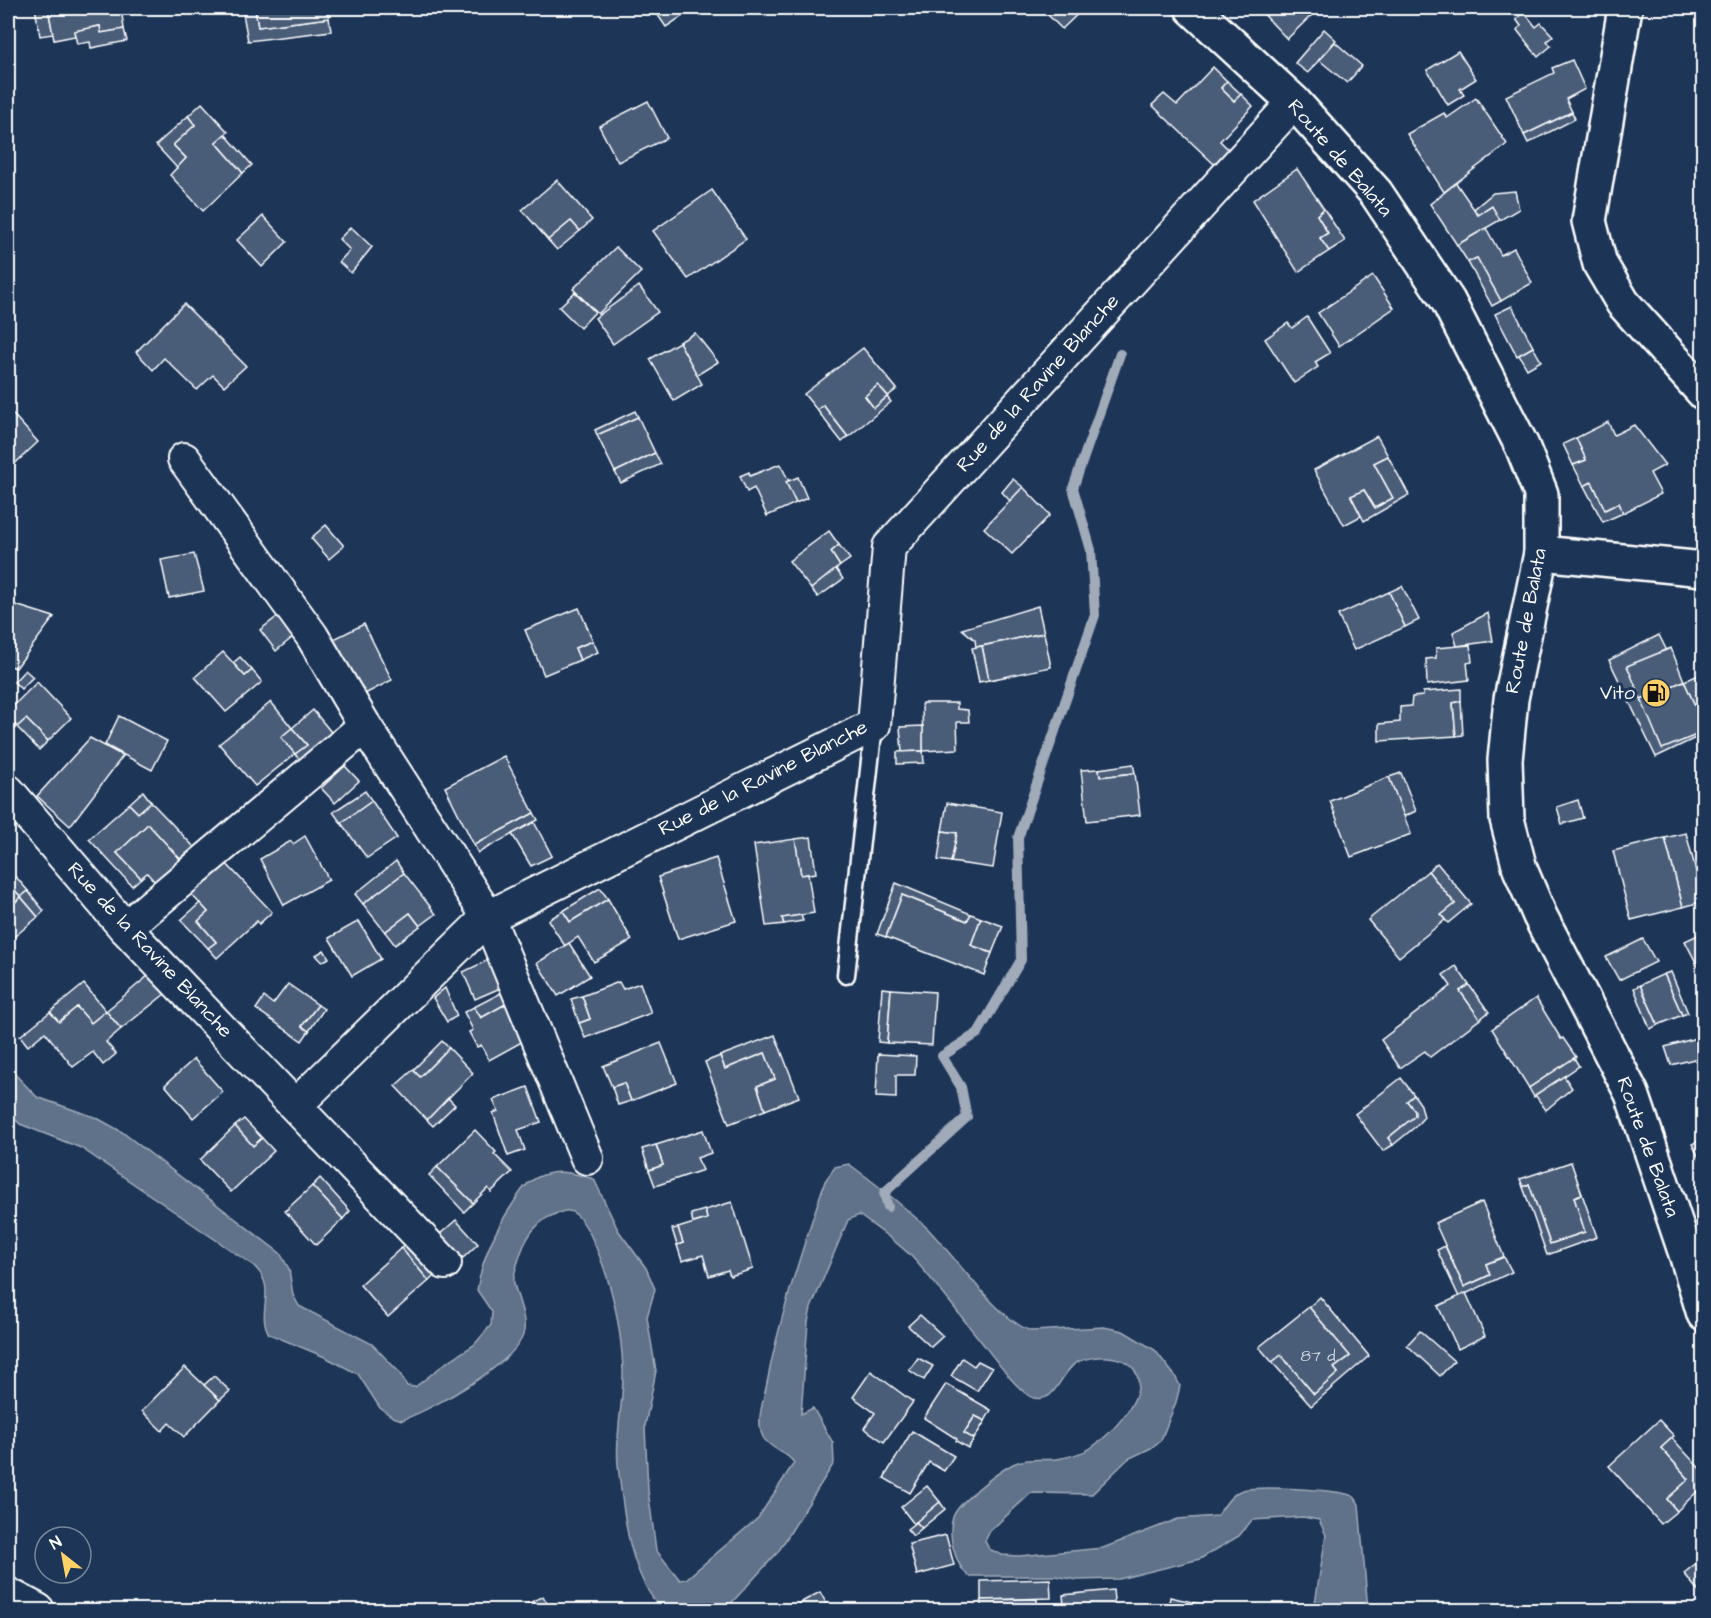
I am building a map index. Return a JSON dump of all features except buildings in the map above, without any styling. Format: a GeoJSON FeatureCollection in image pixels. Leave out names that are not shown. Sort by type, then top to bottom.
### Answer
{"type":"FeatureCollection","features":[{"type":"Feature","properties":{"kind":"main road","name":"Route de Balata"},"geometry":{"type":"LineString","coordinates":[[1192,8],[1294,102],[1376,194],[1448,301],[1522,446],[1541,494],[1541,553],[1511,699],[1505,760],[1508,819],[1520,868],[1540,916],[1632,1094],[1704,1314]]}},
{"type":"Feature","properties":{"kind":"main road"},"geometry":{"type":"LineString","coordinates":[[1625,8],[1589,221],[1600,264],[1623,303],[1704,393]]}},
{"type":"Feature","properties":{"kind":"main road"},"geometry":{"type":"LineString","coordinates":[[1541,553],[1704,569]]}},
{"type":"Feature","properties":{"kind":"street","name":"Rue de la Ravine Blanche"},"geometry":{"type":"LineString","coordinates":[[296,1105],[488,917],[874,725],[889,547],[1294,102]]}},
{"type":"Feature","properties":{"kind":"street"},"geometry":{"type":"LineString","coordinates":[[184,459],[312,636],[365,726],[488,917],[587,1158]]}},
{"type":"Feature","properties":{"kind":"street"},"geometry":{"type":"LineString","coordinates":[[125,928],[365,726]]}},
{"type":"Feature","properties":{"kind":"street","name":"Rue de la Ravine Blanche"},"geometry":{"type":"LineString","coordinates":[[8,791],[125,928],[445,1263]]}},
{"type":"Feature","properties":{"kind":"street"},"geometry":{"type":"LineString","coordinates":[[8,1593],[38,1611]]}},
{"type":"Feature","properties":{"kind":"lane"},"geometry":{"type":"LineString","coordinates":[[846,975],[874,725]]}},
{"type":"Feature","properties":{"kind":"water"},"geometry":{"type":"Polygon","coordinates":[[[8,1067],[37,1097],[97,1118],[122,1132],[280,1253],[289,1269],[293,1295],[299,1306],[372,1344],[399,1372],[407,1386],[415,1387],[447,1362],[474,1345],[491,1325],[492,1312],[477,1290],[479,1278],[494,1235],[525,1186],[543,1175],[558,1172],[594,1179],[618,1230],[646,1268],[655,1289],[647,1317],[656,1371],[645,1426],[648,1490],[656,1550],[680,1580],[686,1579],[758,1518],[794,1463],[763,1437],[760,1424],[761,1410],[785,1306],[825,1181],[835,1167],[849,1164],[924,1225],[990,1300],[1019,1325],[1032,1331],[1104,1327],[1123,1331],[1155,1350],[1180,1386],[1161,1440],[1151,1448],[1128,1459],[1092,1494],[1031,1493],[990,1531],[985,1541],[989,1549],[1002,1555],[1019,1556],[1103,1548],[1178,1519],[1217,1516],[1231,1497],[1243,1490],[1282,1488],[1347,1494],[1354,1497],[1359,1504],[1368,1610],[1317,1610],[1315,1603],[1326,1535],[1319,1520],[1303,1517],[1252,1520],[1239,1536],[1200,1559],[1119,1579],[1077,1580],[1056,1576],[968,1576],[956,1557],[951,1532],[953,1517],[962,1504],[989,1480],[1013,1464],[1025,1460],[1050,1460],[1078,1454],[1099,1442],[1116,1426],[1130,1407],[1138,1388],[1138,1379],[1135,1370],[1121,1360],[1093,1358],[1072,1366],[1048,1396],[1037,1398],[1029,1396],[1008,1375],[912,1257],[859,1215],[848,1220],[811,1308],[808,1322],[801,1414],[813,1408],[833,1443],[834,1463],[778,1552],[725,1610],[662,1610],[642,1578],[626,1522],[617,1453],[623,1370],[620,1334],[613,1300],[603,1266],[588,1230],[573,1212],[565,1211],[546,1218],[533,1230],[523,1246],[514,1278],[524,1325],[524,1331],[518,1344],[491,1371],[472,1384],[402,1420],[380,1408],[358,1374],[325,1357],[269,1334],[264,1317],[265,1283],[254,1266],[81,1148],[20,1124],[8,1112],[8,1067]]]}},
{"type":"Feature","properties":{"kind":"waterway"},"geometry":{"type":"LineString","coordinates":[[888,1207],[884,1193],[967,1117],[961,1087],[942,1056],[978,1033],[1021,960],[1018,838],[1095,615],[1091,550],[1073,488],[1120,354]]}},
{"type":"Feature","properties":{"kind":"place","name":"Vito"},"geometry":{"type":"Point","coordinates":[1656,693]}}]}
